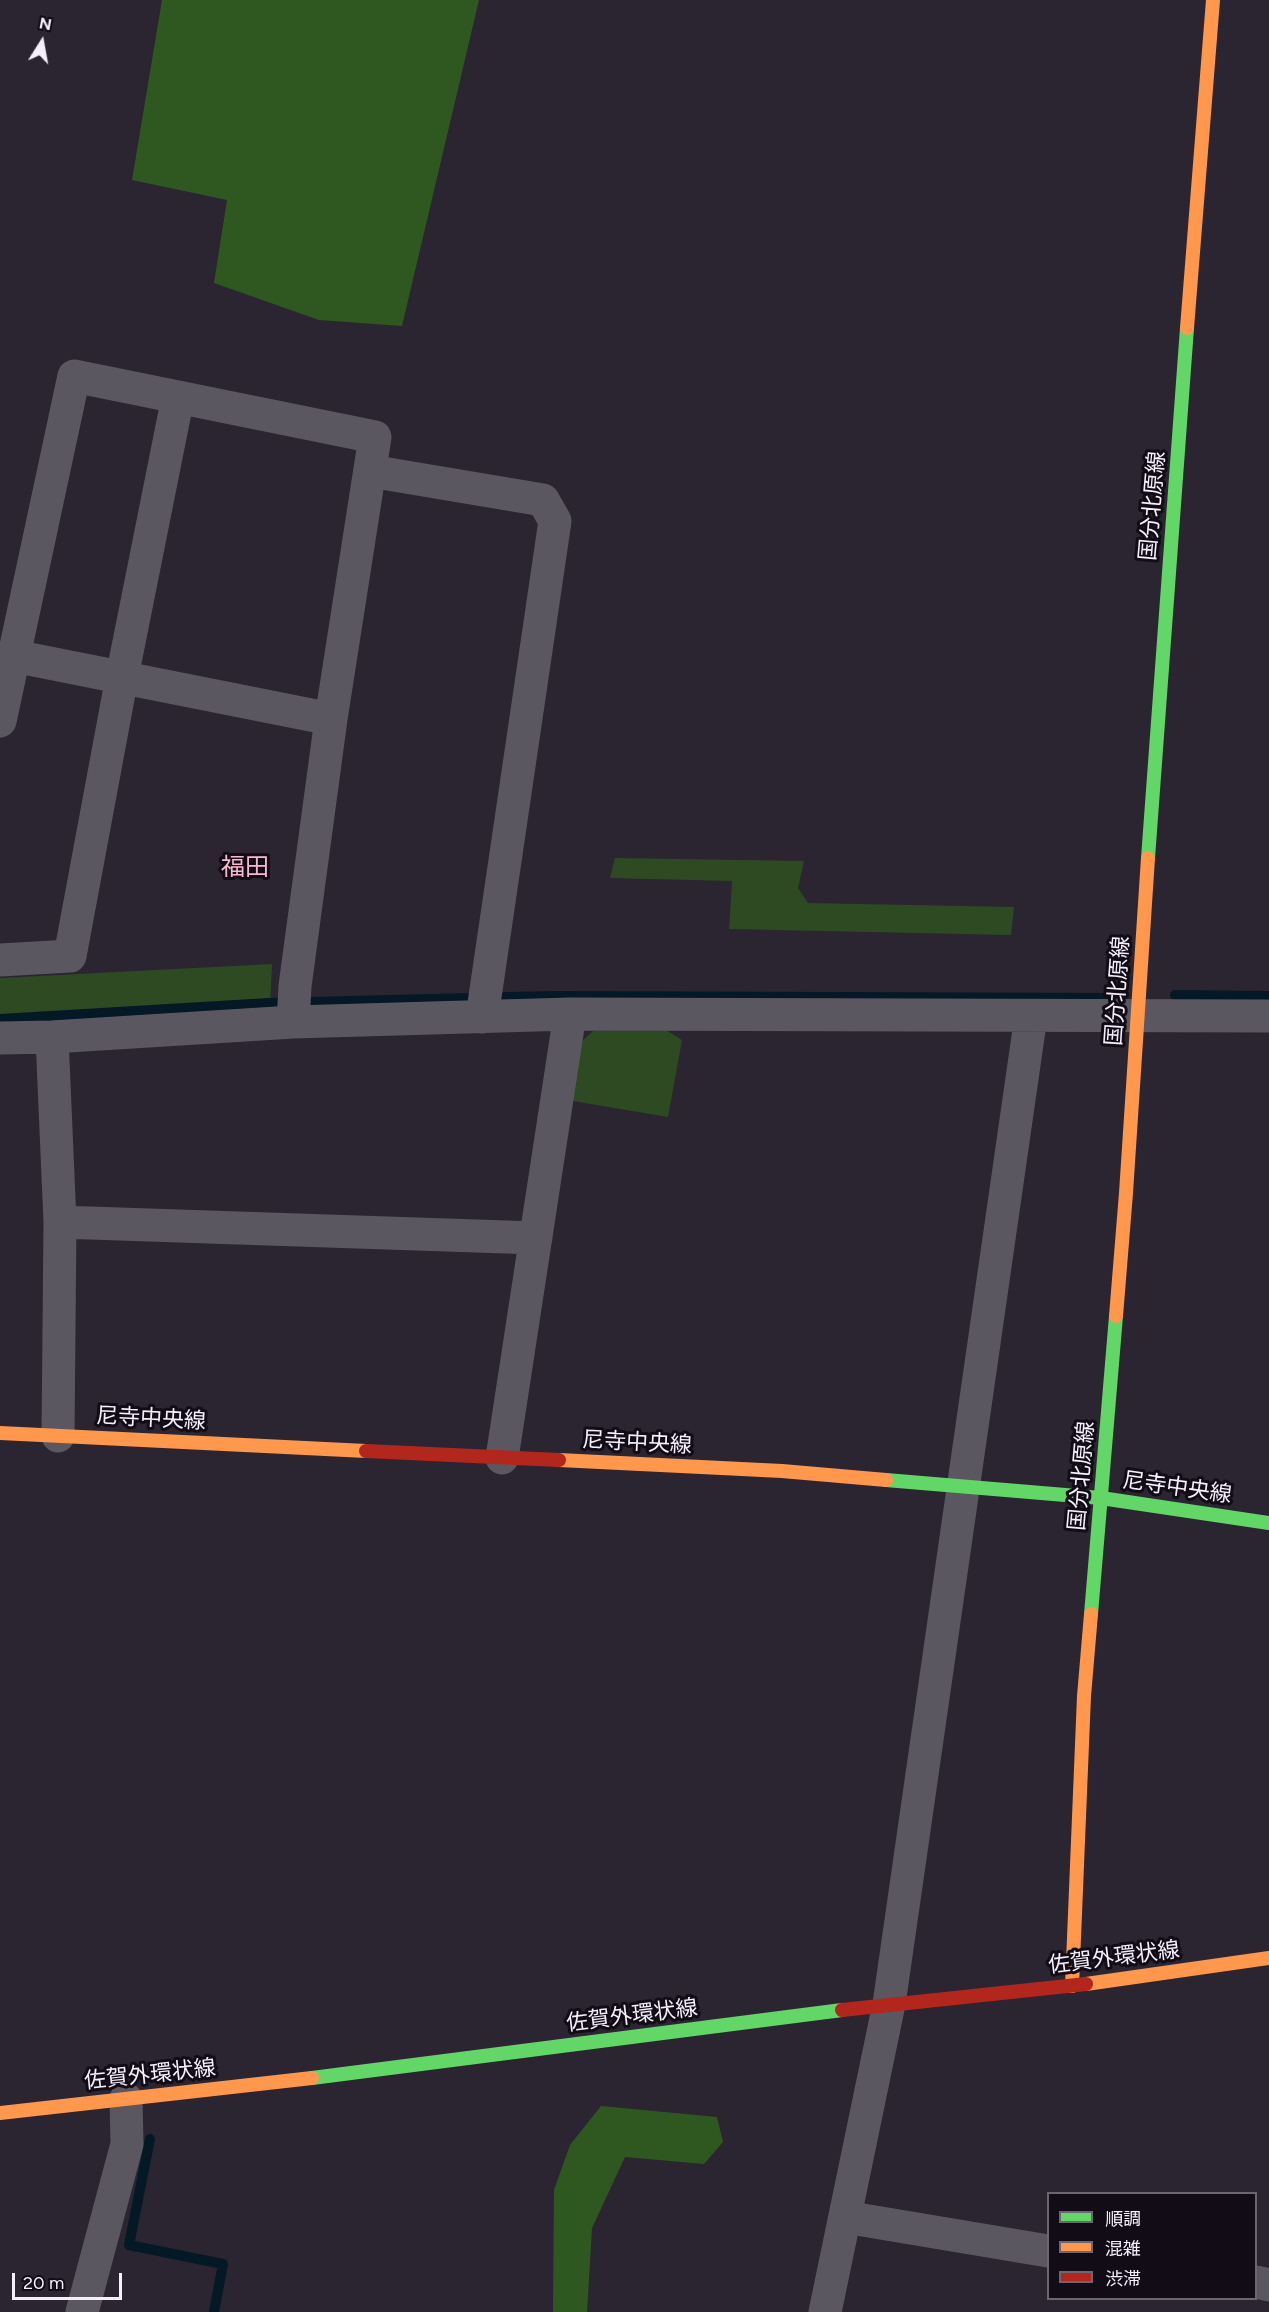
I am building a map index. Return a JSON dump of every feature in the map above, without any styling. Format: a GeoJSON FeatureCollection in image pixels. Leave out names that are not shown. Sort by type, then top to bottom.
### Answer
{"type":"FeatureCollection","features":[{"type":"Feature","properties":{"kind":"street","name":"国分北原線"},"geometry":{"type":"LineString","coordinates":[[1072,1986],[1083,1696],[1101,1498],[1158,708],[1213,0]]}},
{"type":"Feature","properties":{"kind":"street"},"geometry":{"type":"LineString","coordinates":[[0,721],[74,376],[375,437],[332,719],[295,986],[293,1022]]}},
{"type":"Feature","properties":{"kind":"street"},"geometry":{"type":"LineString","coordinates":[[0,960],[70,956],[122,677],[178,397]]}},
{"type":"Feature","properties":{"kind":"street"},"geometry":{"type":"LineString","coordinates":[[370,471],[543,500],[555,521],[484,1002]]}},
{"type":"Feature","properties":{"kind":"street"},"geometry":{"type":"LineString","coordinates":[[14,656],[332,719]]}},
{"type":"Feature","properties":{"kind":"street"},"geometry":{"type":"LineString","coordinates":[[0,1038],[52,1037],[293,1022],[484,1002],[570,1014],[1269,1016]]}},
{"type":"Feature","properties":{"kind":"street"},"geometry":{"type":"LineString","coordinates":[[502,1458],[570,1014]]}},
{"type":"Feature","properties":{"kind":"street"},"geometry":{"type":"LineString","coordinates":[[825,2312],[889,2004],[1031,1016]]}},
{"type":"Feature","properties":{"kind":"street"},"geometry":{"type":"LineString","coordinates":[[52,1037],[60,1222],[58,1436]]}},
{"type":"Feature","properties":{"kind":"street"},"geometry":{"type":"LineString","coordinates":[[60,1222],[536,1238]]}},
{"type":"Feature","properties":{"kind":"street","name":"尼寺中央線"},"geometry":{"type":"LineString","coordinates":[[0,1433],[782,1471],[1101,1498],[1269,1523]]}},
{"type":"Feature","properties":{"kind":"street","name":"佐賀外環状線"},"geometry":{"type":"LineString","coordinates":[[0,2113],[361,2072],[889,2004],[1072,1986],[1269,1958]]}},
{"type":"Feature","properties":{"kind":"street"},"geometry":{"type":"LineString","coordinates":[[82,2312],[127,2144],[126,2099]]}},
{"type":"Feature","properties":{"kind":"street"},"geometry":{"type":"LineString","coordinates":[[845,2217],[1047,2252]]}},
{"type":"Feature","properties":{"kind":"green space"},"geometry":{"type":"Polygon","coordinates":[[[162,0],[479,0],[402,326],[319,320],[214,283],[227,200],[132,180],[162,0]]]}},
{"type":"Feature","properties":{"kind":"green space"},"geometry":{"type":"Polygon","coordinates":[[[615,858],[804,861],[798,888],[808,903],[1014,907],[1011,935],[729,929],[732,881],[610,878],[615,858]]]}},
{"type":"Feature","properties":{"kind":"green space"},"geometry":{"type":"Polygon","coordinates":[[[272,964],[270,1009],[0,1025],[0,978],[272,964]]]}},
{"type":"Feature","properties":{"kind":"green space"},"geometry":{"type":"Polygon","coordinates":[[[666,1030],[682,1040],[668,1117],[573,1101],[578,1045],[593,1031],[666,1030]]]}},
{"type":"Feature","properties":{"kind":"green space"},"geometry":{"type":"Polygon","coordinates":[[[601,2106],[717,2117],[723,2142],[704,2164],[625,2157],[592,2228],[587,2312],[553,2312],[554,2190],[570,2145],[601,2106]]]}},
{"type":"Feature","properties":{"kind":"waterway"},"geometry":{"type":"LineString","coordinates":[[1175,995],[1269,996]]}},
{"type":"Feature","properties":{"kind":"waterway"},"geometry":{"type":"LineString","coordinates":[[0,1019],[269,1003],[553,996],[1104,998]]}},
{"type":"Feature","properties":{"kind":"waterway"},"geometry":{"type":"LineString","coordinates":[[150,2139],[129,2245],[223,2264],[214,2312]]}},
{"type":"Feature","properties":{"kind":"traffic: fast"},"geometry":{"type":"LineString","coordinates":[[1148,858],[1187,328]]}},
{"type":"Feature","properties":{"kind":"traffic: fast"},"geometry":{"type":"LineString","coordinates":[[1091,1614],[1116,1316]]}},
{"type":"Feature","properties":{"kind":"traffic: fast"},"geometry":{"type":"LineString","coordinates":[[886,1480],[1101,1498],[1269,1523]]}},
{"type":"Feature","properties":{"kind":"traffic: fast"},"geometry":{"type":"LineString","coordinates":[[312,2078],[842,2010]]}},
{"type":"Feature","properties":{"kind":"traffic: slow"},"geometry":{"type":"LineString","coordinates":[[1187,328],[1213,0]]}},
{"type":"Feature","properties":{"kind":"traffic: slow"},"geometry":{"type":"LineString","coordinates":[[1116,1316],[1148,858]]}},
{"type":"Feature","properties":{"kind":"traffic: slow"},"geometry":{"type":"LineString","coordinates":[[0,1433],[366,1451]]}},
{"type":"Feature","properties":{"kind":"traffic: slow"},"geometry":{"type":"LineString","coordinates":[[559,1460],[782,1471],[886,1480]]}},
{"type":"Feature","properties":{"kind":"traffic: slow"},"geometry":{"type":"LineString","coordinates":[[1072,1986],[1084,1696],[1091,1614]]}},
{"type":"Feature","properties":{"kind":"traffic: slow"},"geometry":{"type":"LineString","coordinates":[[1086,1984],[1269,1958]]}},
{"type":"Feature","properties":{"kind":"traffic: slow"},"geometry":{"type":"LineString","coordinates":[[0,2113],[312,2078]]}},
{"type":"Feature","properties":{"kind":"traffic: jam"},"geometry":{"type":"LineString","coordinates":[[366,1451],[559,1460]]}},
{"type":"Feature","properties":{"kind":"traffic: jam"},"geometry":{"type":"LineString","coordinates":[[842,2010],[1086,1984]]}},
{"type":"Feature","properties":{"kind":"district","name":"福田"},"geometry":{"type":"Point","coordinates":[245,868]}}]}
